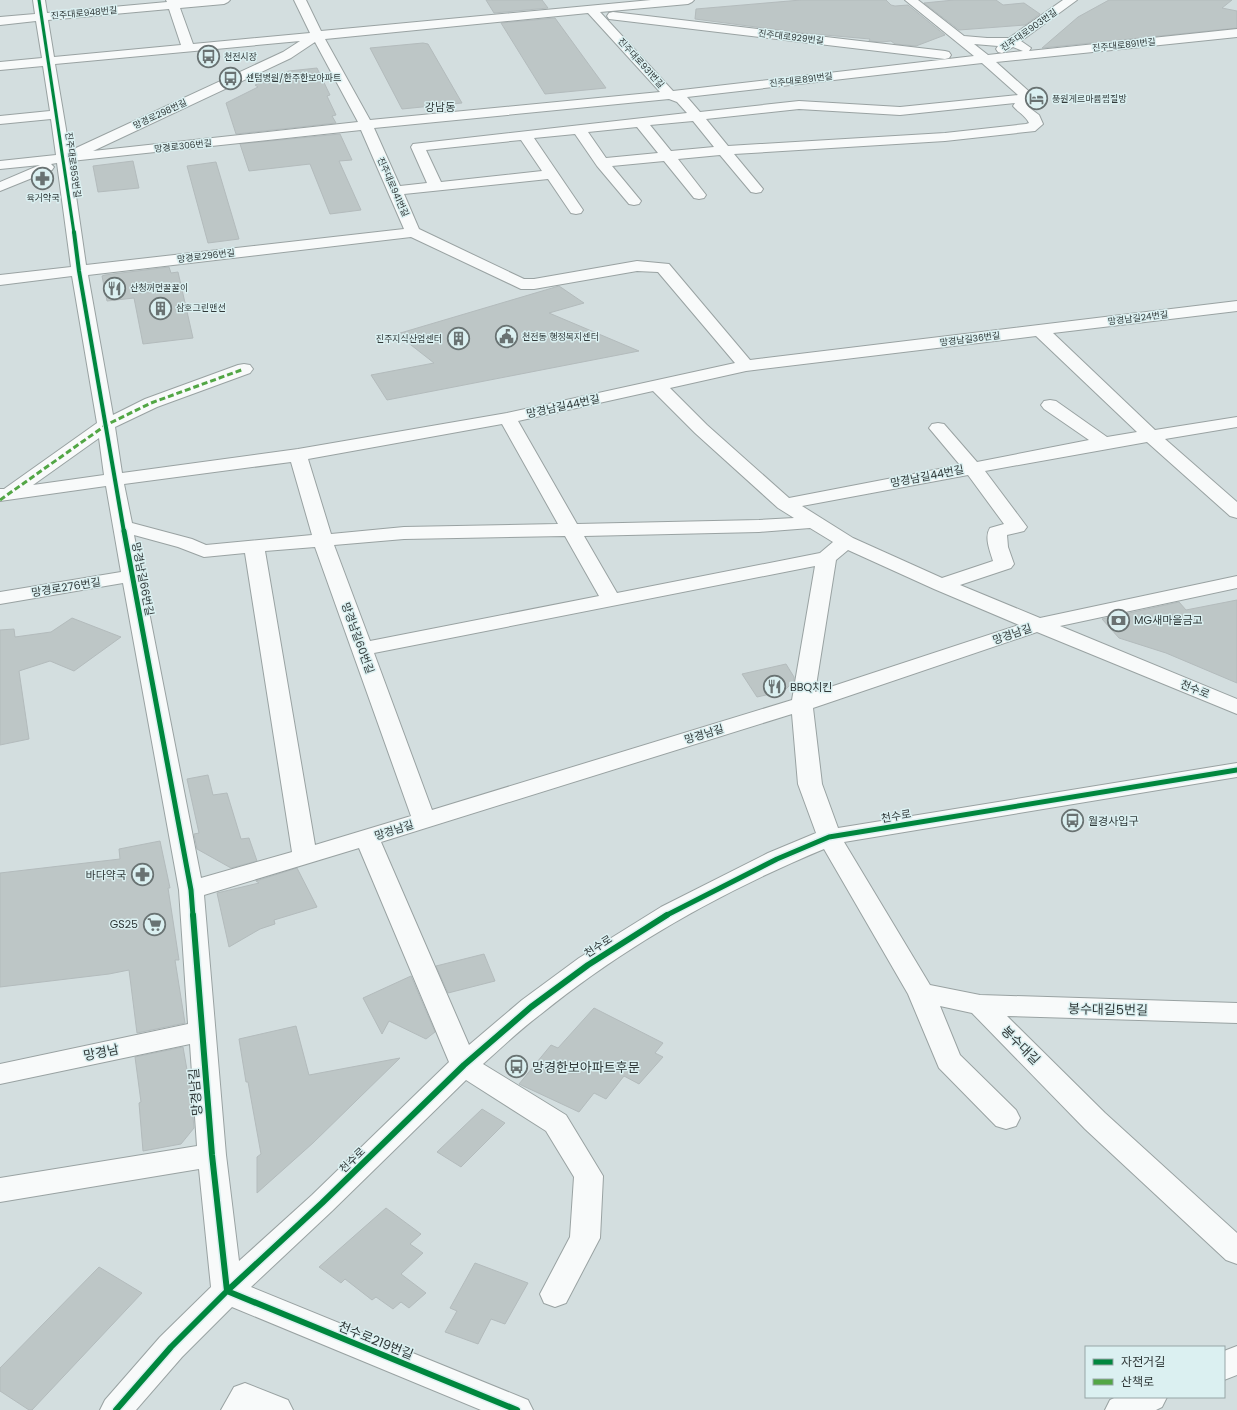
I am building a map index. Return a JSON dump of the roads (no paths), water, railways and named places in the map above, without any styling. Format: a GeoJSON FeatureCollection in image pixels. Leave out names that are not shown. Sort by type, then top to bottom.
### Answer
{"type":"FeatureCollection","features":[{"type":"Feature","properties":{"kind":"street","name":"진주대로953번길"},"geometry":{"type":"LineString","coordinates":[[39,0],[64,159],[79,271]]}},
{"type":"Feature","properties":{"kind":"street","name":"진주대로948번길"},"geometry":{"type":"LineString","coordinates":[[0,21],[173,2],[224,0]]}},
{"type":"Feature","properties":{"kind":"street","name":"진주대로941번길"},"geometry":{"type":"LineString","coordinates":[[300,0],[317,35],[366,125],[413,232]]}},
{"type":"Feature","properties":{"kind":"street"},"geometry":{"type":"LineString","coordinates":[[0,66],[590,8],[688,0]]}},
{"type":"Feature","properties":{"kind":"street"},"geometry":{"type":"LineString","coordinates":[[602,163],[725,150],[945,137],[1030,128],[1036,124],[1034,118],[1020,106],[1036,104],[986,59],[958,39],[911,0]]}},
{"type":"Feature","properties":{"kind":"street","name":"진주대로903번길"},"geometry":{"type":"LineString","coordinates":[[986,59],[1071,0]]}},
{"type":"Feature","properties":{"kind":"street"},"geometry":{"type":"LineString","coordinates":[[173,2],[188,48]]}},
{"type":"Feature","properties":{"kind":"street","name":"진주대로929번길"},"geometry":{"type":"LineString","coordinates":[[590,8],[922,52],[986,59]]}},
{"type":"Feature","properties":{"kind":"street","name":"진주대로931번길"},"geometry":{"type":"LineString","coordinates":[[590,8],[670,95],[682,99],[756,189]]}},
{"type":"Feature","properties":{"kind":"street","name":"진주대로891번길"},"geometry":{"type":"LineString","coordinates":[[366,125],[670,95],[926,65],[1237,33]]}},
{"type":"Feature","properties":{"kind":"street","name":"망경로298번길"},"geometry":{"type":"LineString","coordinates":[[0,187],[64,159],[287,55],[317,35]]}},
{"type":"Feature","properties":{"kind":"street"},"geometry":{"type":"LineString","coordinates":[[926,65],[926,59],[922,52],[941,47],[958,39],[987,42],[1012,42],[1025,48],[1044,53]]}},
{"type":"Feature","properties":{"kind":"street"},"geometry":{"type":"LineString","coordinates":[[436,186],[418,147],[799,105],[900,111],[1029,98]]}},
{"type":"Feature","properties":{"kind":"street"},"geometry":{"type":"LineString","coordinates":[[0,120],[57,114]]}},
{"type":"Feature","properties":{"kind":"street"},"geometry":{"type":"LineString","coordinates":[[640,123],[699,195]]}},
{"type":"Feature","properties":{"kind":"street","name":"망경로306번길"},"geometry":{"type":"LineString","coordinates":[[0,165],[366,125]]}},
{"type":"Feature","properties":{"kind":"street"},"geometry":{"type":"LineString","coordinates":[[578,130],[602,163],[634,202]]}},
{"type":"Feature","properties":{"kind":"street"},"geometry":{"type":"LineString","coordinates":[[525,136],[576,210]]}},
{"type":"Feature","properties":{"kind":"street"},"geometry":{"type":"LineString","coordinates":[[395,190],[551,174]]}},
{"type":"Feature","properties":{"kind":"street"},"geometry":{"type":"LineString","coordinates":[[413,232],[521,284],[534,284],[637,266],[663,267],[746,366]]}},
{"type":"Feature","properties":{"kind":"street","name":"망경로296번길"},"geometry":{"type":"LineString","coordinates":[[0,280],[413,232]]}},
{"type":"Feature","properties":{"kind":"street","name":"망경남길66번길"},"geometry":{"type":"LineString","coordinates":[[79,271],[122,526],[191,890]]}},
{"type":"Feature","properties":{"kind":"street","name":"망경남길24번길"},"geometry":{"type":"LineString","coordinates":[[1040,330],[1237,306]]}},
{"type":"Feature","properties":{"kind":"street"},"geometry":{"type":"LineString","coordinates":[[1040,330],[1152,436],[1237,512]]}},
{"type":"Feature","properties":{"kind":"street","name":"망경남길36번길"},"geometry":{"type":"LineString","coordinates":[[658,386],[746,366],[1040,330]]}},
{"type":"Feature","properties":{"kind":"street"},"geometry":{"type":"LineString","coordinates":[[3,497],[106,425],[151,403],[244,369]]}},
{"type":"Feature","properties":{"kind":"street"},"geometry":{"type":"LineString","coordinates":[[658,386],[701,429],[785,504],[813,522],[846,542],[941,585],[1038,625]]}},
{"type":"Feature","properties":{"kind":"street","name":"망경남길44번길"},"geometry":{"type":"LineString","coordinates":[[3,497],[298,455],[507,418],[658,386]]}},
{"type":"Feature","properties":{"kind":"street"},"geometry":{"type":"LineString","coordinates":[[1050,405],[1104,443]]}},
{"type":"Feature","properties":{"kind":"street"},"geometry":{"type":"LineString","coordinates":[[507,418],[612,600]]}},
{"type":"Feature","properties":{"kind":"street"},"geometry":{"type":"LineString","coordinates":[[938,428],[972,467],[1104,443],[1237,422]]}},
{"type":"Feature","properties":{"kind":"street","name":"망경남길60번길"},"geometry":{"type":"LineString","coordinates":[[298,455],[323,541],[424,820]]}},
{"type":"Feature","properties":{"kind":"street","name":"망경남길44번길"},"geometry":{"type":"LineString","coordinates":[[785,504],[972,467],[1004,512],[1017,527],[997,532],[998,547],[1004,564],[941,585]]}},
{"type":"Feature","properties":{"kind":"street"},"geometry":{"type":"LineString","coordinates":[[122,526],[185,543],[204,550],[404,533],[759,526],[813,522]]}},
{"type":"Feature","properties":{"kind":"street"},"geometry":{"type":"LineString","coordinates":[[362,649],[826,558],[846,542]]}},
{"type":"Feature","properties":{"kind":"street"},"geometry":{"type":"LineString","coordinates":[[254,546],[305,856]]}},
{"type":"Feature","properties":{"kind":"street"},"geometry":{"type":"LineString","coordinates":[[826,558],[802,704],[810,784],[829,837],[921,993],[948,1061],[1006,1118]]}},
{"type":"Feature","properties":{"kind":"street","name":"망경로276번길"},"geometry":{"type":"LineString","coordinates":[[0,598],[132,576]]}},
{"type":"Feature","properties":{"kind":"street","name":"망경남길"},"geometry":{"type":"LineString","coordinates":[[227,1291],[212,1155],[191,890],[367,838],[802,704],[1038,625],[1237,582]]}},
{"type":"Feature","properties":{"kind":"street","name":"망경남길"},"geometry":{"type":"LineString","coordinates":[[1038,625],[1152,672]]}},
{"type":"Feature","properties":{"kind":"street","name":"천수로"},"geometry":{"type":"LineString","coordinates":[[1152,672],[1237,707]]}},
{"type":"Feature","properties":{"kind":"street","name":"천수로"},"geometry":{"type":"LineString","coordinates":[[116,1410],[171,1347],[227,1291],[322,1203],[464,1065],[531,1007],[588,965],[670,913],[749,872],[829,837],[1237,770]]}},
{"type":"Feature","properties":{"kind":"street","name":"망경남길"},"geometry":{"type":"LineString","coordinates":[[367,838],[464,1065]]}},
{"type":"Feature","properties":{"kind":"street"},"geometry":{"type":"LineString","coordinates":[[921,993],[980,1005]]}},
{"type":"Feature","properties":{"kind":"street","name":"봉수대길5번길"},"geometry":{"type":"LineString","coordinates":[[980,1005],[1237,1012]]}},
{"type":"Feature","properties":{"kind":"street","name":"봉수대길"},"geometry":{"type":"LineString","coordinates":[[980,1005],[1096,1121],[1237,1252]]}},
{"type":"Feature","properties":{"kind":"street","name":"망경남"},"geometry":{"type":"LineString","coordinates":[[0,1074],[202,1031]]}},
{"type":"Feature","properties":{"kind":"street"},"geometry":{"type":"LineString","coordinates":[[464,1065],[556,1124],[589,1176],[585,1238],[555,1294]]}},
{"type":"Feature","properties":{"kind":"street"},"geometry":{"type":"LineString","coordinates":[[0,1190],[212,1155]]}},
{"type":"Feature","properties":{"kind":"street","name":"천수로219번길"},"geometry":{"type":"LineString","coordinates":[[227,1291],[517,1410]]}},
{"type":"Feature","properties":{"kind":"street"},"geometry":{"type":"LineString","coordinates":[[1225,1366],[1237,1360]]}},
{"type":"Feature","properties":{"kind":"street"},"geometry":{"type":"LineString","coordinates":[[237,1410],[245,1397],[277,1410]]}},
{"type":"Feature","properties":{"kind":"street"},"geometry":{"type":"LineString","coordinates":[[1121,1410],[1149,1398]]}},
{"type":"Feature","properties":{"kind":"place","name":"천전시장"},"geometry":{"type":"Point","coordinates":[209,57]}},
{"type":"Feature","properties":{"kind":"place","name":"센텀병원/한주한보아파트"},"geometry":{"type":"Point","coordinates":[231,78]}},
{"type":"Feature","properties":{"kind":"place","name":"풍원게르마륨찜질방"},"geometry":{"type":"Point","coordinates":[1037,99]}},
{"type":"Feature","properties":{"kind":"place","name":"육거약국"},"geometry":{"type":"Point","coordinates":[43,179]}},
{"type":"Feature","properties":{"kind":"place","name":"산청꺼먼꿀꿀이"},"geometry":{"type":"Point","coordinates":[114,288]}},
{"type":"Feature","properties":{"kind":"place","name":"삼호그린맨션"},"geometry":{"type":"Point","coordinates":[161,308]}},
{"type":"Feature","properties":{"kind":"place","name":"천전동 행정복지센터"},"geometry":{"type":"Point","coordinates":[506,337]}},
{"type":"Feature","properties":{"kind":"place","name":"진주지식산업센터"},"geometry":{"type":"Point","coordinates":[458,339]}},
{"type":"Feature","properties":{"kind":"place","name":"MG새마을금고"},"geometry":{"type":"Point","coordinates":[1118,620]}},
{"type":"Feature","properties":{"kind":"place","name":"BBQ치킨"},"geometry":{"type":"Point","coordinates":[775,687]}},
{"type":"Feature","properties":{"kind":"place","name":"월경사입구"},"geometry":{"type":"Point","coordinates":[1072,821]}},
{"type":"Feature","properties":{"kind":"place","name":"바다약국"},"geometry":{"type":"Point","coordinates":[142,875]}},
{"type":"Feature","properties":{"kind":"place","name":"GS25"},"geometry":{"type":"Point","coordinates":[154,924]}},
{"type":"Feature","properties":{"kind":"place","name":"망경한보아파트후문"},"geometry":{"type":"Point","coordinates":[517,1067]}},
{"type":"Feature","properties":{"kind":"district","name":"강남동"},"geometry":{"type":"Point","coordinates":[440,107]}}]}
